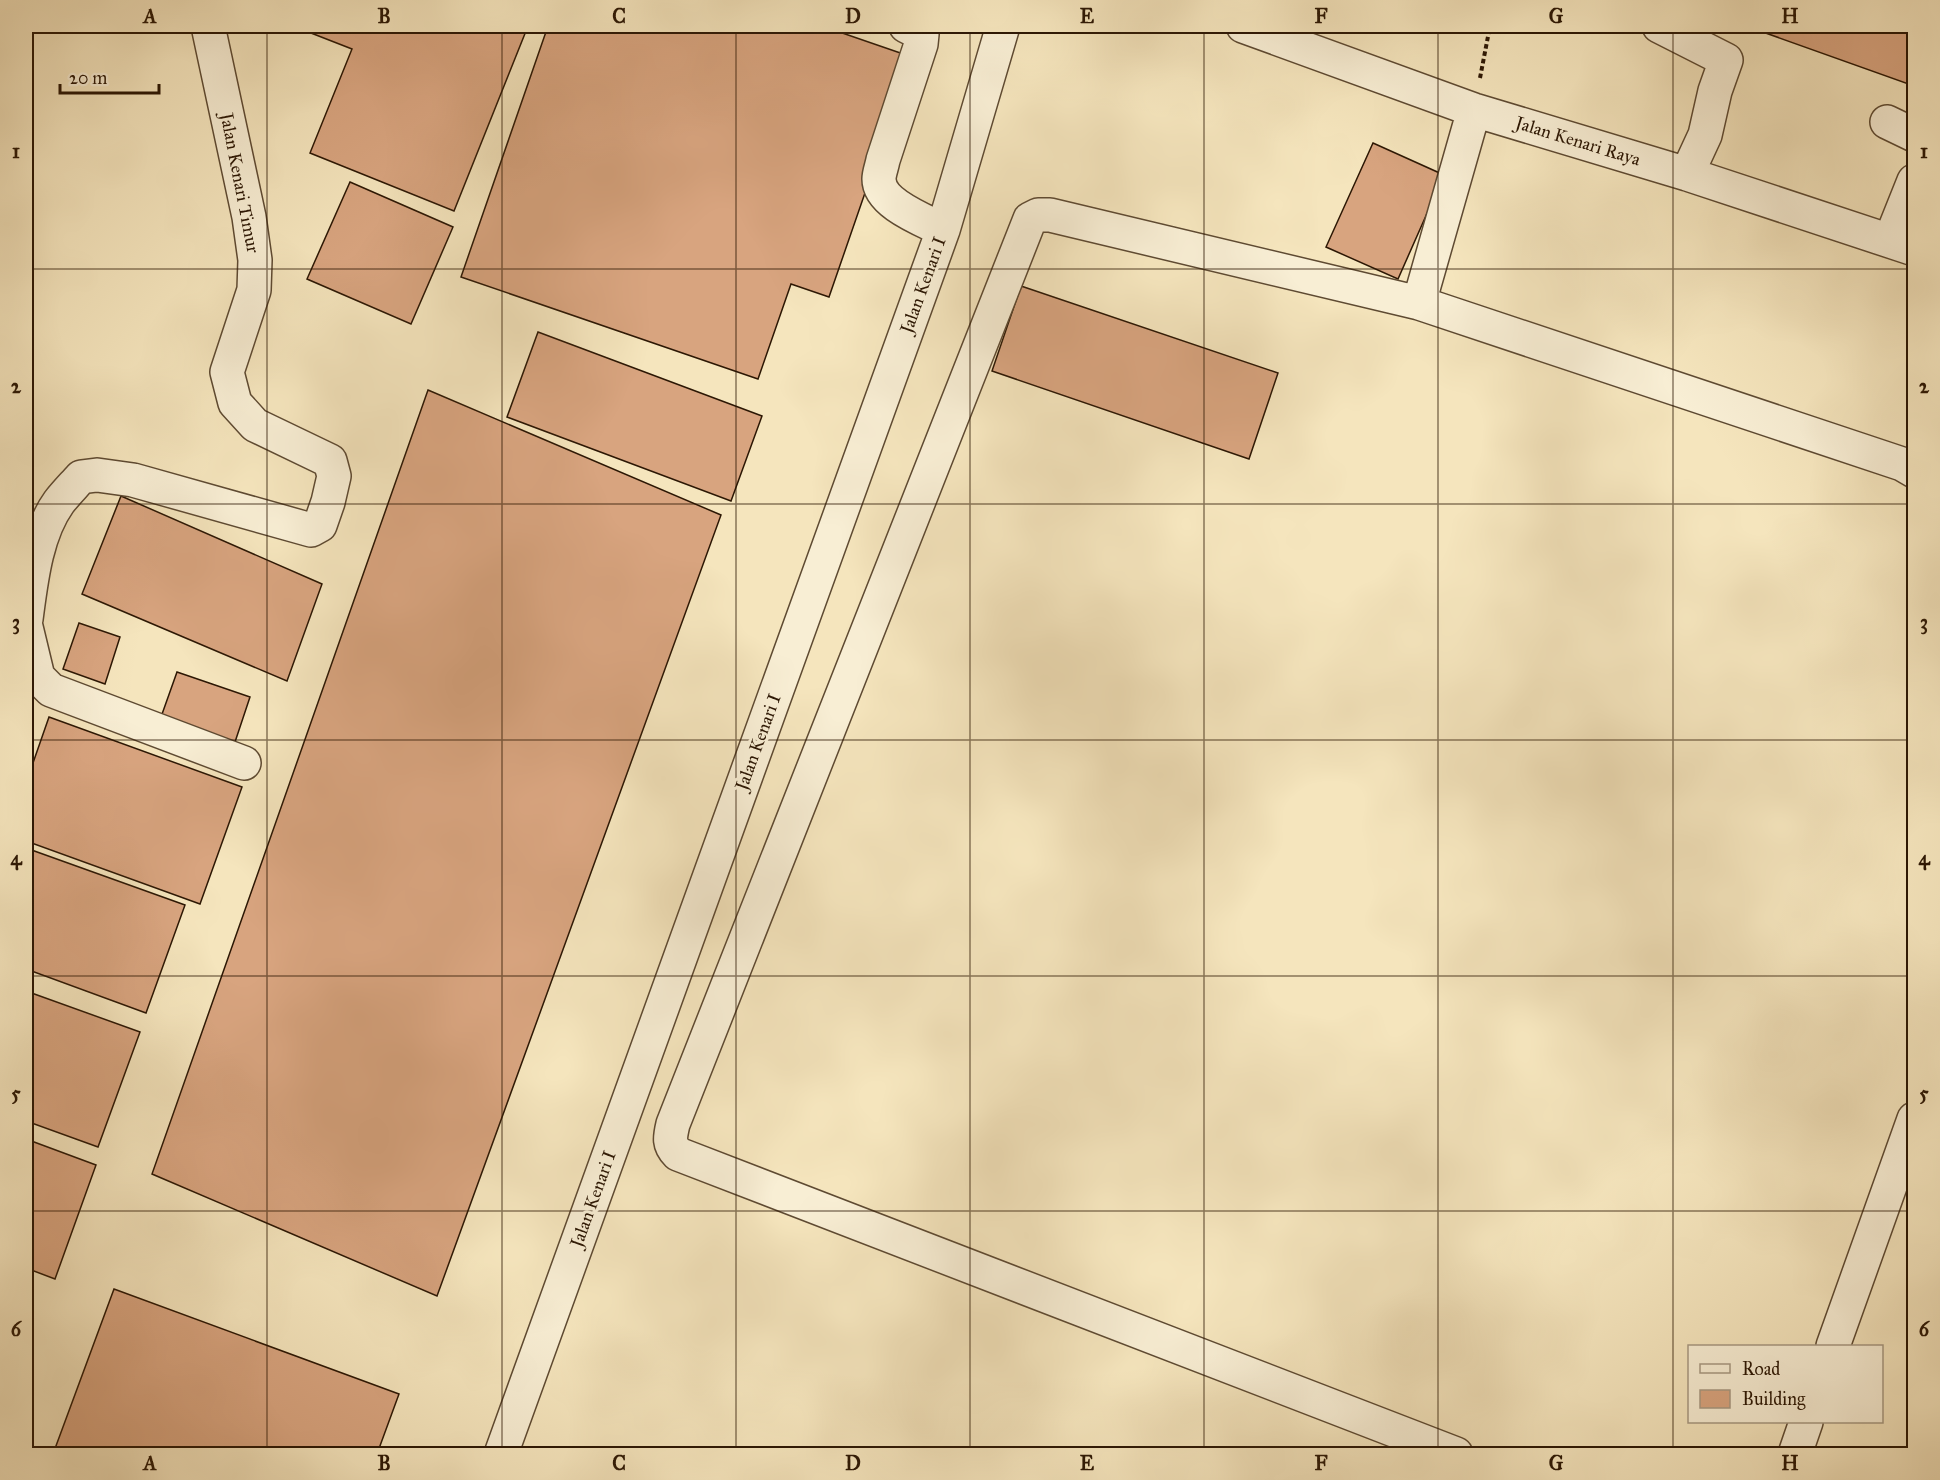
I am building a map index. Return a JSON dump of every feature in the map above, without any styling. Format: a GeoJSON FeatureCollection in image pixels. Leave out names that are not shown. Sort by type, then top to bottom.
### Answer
{"type":"FeatureCollection","features":[{"type":"Feature","properties":{"kind":"street","name":"Jalan Kenari Timur"},"geometry":{"type":"LineString","coordinates":[[26,619],[32,574],[41,540],[58,503],[81,477],[97,475],[133,480],[311,530],[320,525],[328,502],[334,476],[330,461],[255,425],[235,403],[227,372],[254,290],[255,260],[249,217],[208,26]]}},
{"type":"Feature","properties":{"kind":"street"},"geometry":{"type":"LineString","coordinates":[[906,26],[922,34],[921,44],[883,160],[879,180],[884,193],[893,203],[943,230]]}},
{"type":"Feature","properties":{"kind":"street","name":"Jalan Kenari I"},"geometry":{"type":"LineString","coordinates":[[501,1455],[943,230],[1003,26]]}},
{"type":"Feature","properties":{"kind":"street","name":"Jalan Kenari Raya"},"geometry":{"type":"LineString","coordinates":[[1243,26],[1474,110],[1687,174],[1902,245]]}},
{"type":"Feature","properties":{"kind":"street"},"geometry":{"type":"LineString","coordinates":[[1659,26],[1726,60],[1715,91],[1705,135],[1687,174]]}},
{"type":"Feature","properties":{"kind":"street"},"geometry":{"type":"LineString","coordinates":[[1419,303],[1474,110]]}},
{"type":"Feature","properties":{"kind":"street"},"geometry":{"type":"LineString","coordinates":[[1902,245],[1914,181]]}},
{"type":"Feature","properties":{"kind":"street"},"geometry":{"type":"LineString","coordinates":[[1456,1455],[678,1154],[670,1145],[673,1124],[1030,219],[1038,215],[1050,215],[1419,303],[1902,464],[1914,471]]}},
{"type":"Feature","properties":{"kind":"street"},"geometry":{"type":"LineString","coordinates":[[26,627],[38,677],[51,690],[244,763]]}},
{"type":"Feature","properties":{"kind":"street"},"geometry":{"type":"LineString","coordinates":[[1834,1345],[1914,1119]]}},
{"type":"Feature","properties":{"kind":"street"},"geometry":{"type":"LineString","coordinates":[[1795,1455],[1806,1423]]}},
{"type":"Feature","properties":{"kind":"path"},"geometry":{"type":"LineString","coordinates":[[1474,110],[1490,26]]}},
{"type":"Feature","properties":{"kind":"building"},"geometry":{"type":"Polygon","coordinates":[[[293,26],[528,26],[454,211],[310,153],[352,49],[293,26]]]}},
{"type":"Feature","properties":{"kind":"building"},"geometry":{"type":"Polygon","coordinates":[[[548,26],[822,26],[912,57],[829,297],[791,284],[758,379],[461,277],[548,26]]]}},
{"type":"Feature","properties":{"kind":"building"},"geometry":{"type":"Polygon","coordinates":[[[1746,26],[1914,26],[1914,86],[1746,26]]]}},
{"type":"Feature","properties":{"kind":"building"},"geometry":{"type":"Polygon","coordinates":[[[1373,143],[1444,175],[1398,279],[1326,247],[1373,143]]]}},
{"type":"Feature","properties":{"kind":"building"},"geometry":{"type":"Polygon","coordinates":[[[350,182],[453,227],[411,324],[307,279],[350,182]]]}},
{"type":"Feature","properties":{"kind":"building"},"geometry":{"type":"Polygon","coordinates":[[[1021,286],[1278,373],[1249,459],[992,371],[1021,286]]]}},
{"type":"Feature","properties":{"kind":"building"},"geometry":{"type":"Polygon","coordinates":[[[538,332],[762,416],[731,501],[507,417],[538,332]]]}},
{"type":"Feature","properties":{"kind":"building"},"geometry":{"type":"Polygon","coordinates":[[[428,390],[721,515],[437,1296],[152,1174],[428,390]]]}},
{"type":"Feature","properties":{"kind":"building"},"geometry":{"type":"Polygon","coordinates":[[[121,496],[322,584],[287,681],[82,594],[121,496]]]}},
{"type":"Feature","properties":{"kind":"building"},"geometry":{"type":"Polygon","coordinates":[[[79,623],[120,637],[105,684],[63,669],[79,623]]]}},
{"type":"Feature","properties":{"kind":"building"},"geometry":{"type":"Polygon","coordinates":[[[177,672],[250,697],[235,742],[161,717],[177,672]]]}},
{"type":"Feature","properties":{"kind":"building"},"geometry":{"type":"Polygon","coordinates":[[[49,717],[242,787],[200,904],[26,841],[26,783],[49,717]]]}},
{"type":"Feature","properties":{"kind":"building"},"geometry":{"type":"Polygon","coordinates":[[[26,848],[185,905],[146,1013],[26,969],[26,848]]]}},
{"type":"Feature","properties":{"kind":"building"},"geometry":{"type":"Polygon","coordinates":[[[26,991],[140,1032],[98,1147],[26,1121],[26,991]]]}},
{"type":"Feature","properties":{"kind":"building"},"geometry":{"type":"Polygon","coordinates":[[[26,1139],[96,1165],[55,1279],[26,1268],[26,1139]]]}},
{"type":"Feature","properties":{"kind":"building"},"geometry":{"type":"Polygon","coordinates":[[[114,1289],[399,1394],[377,1454],[53,1454],[114,1289]]]}}]}
